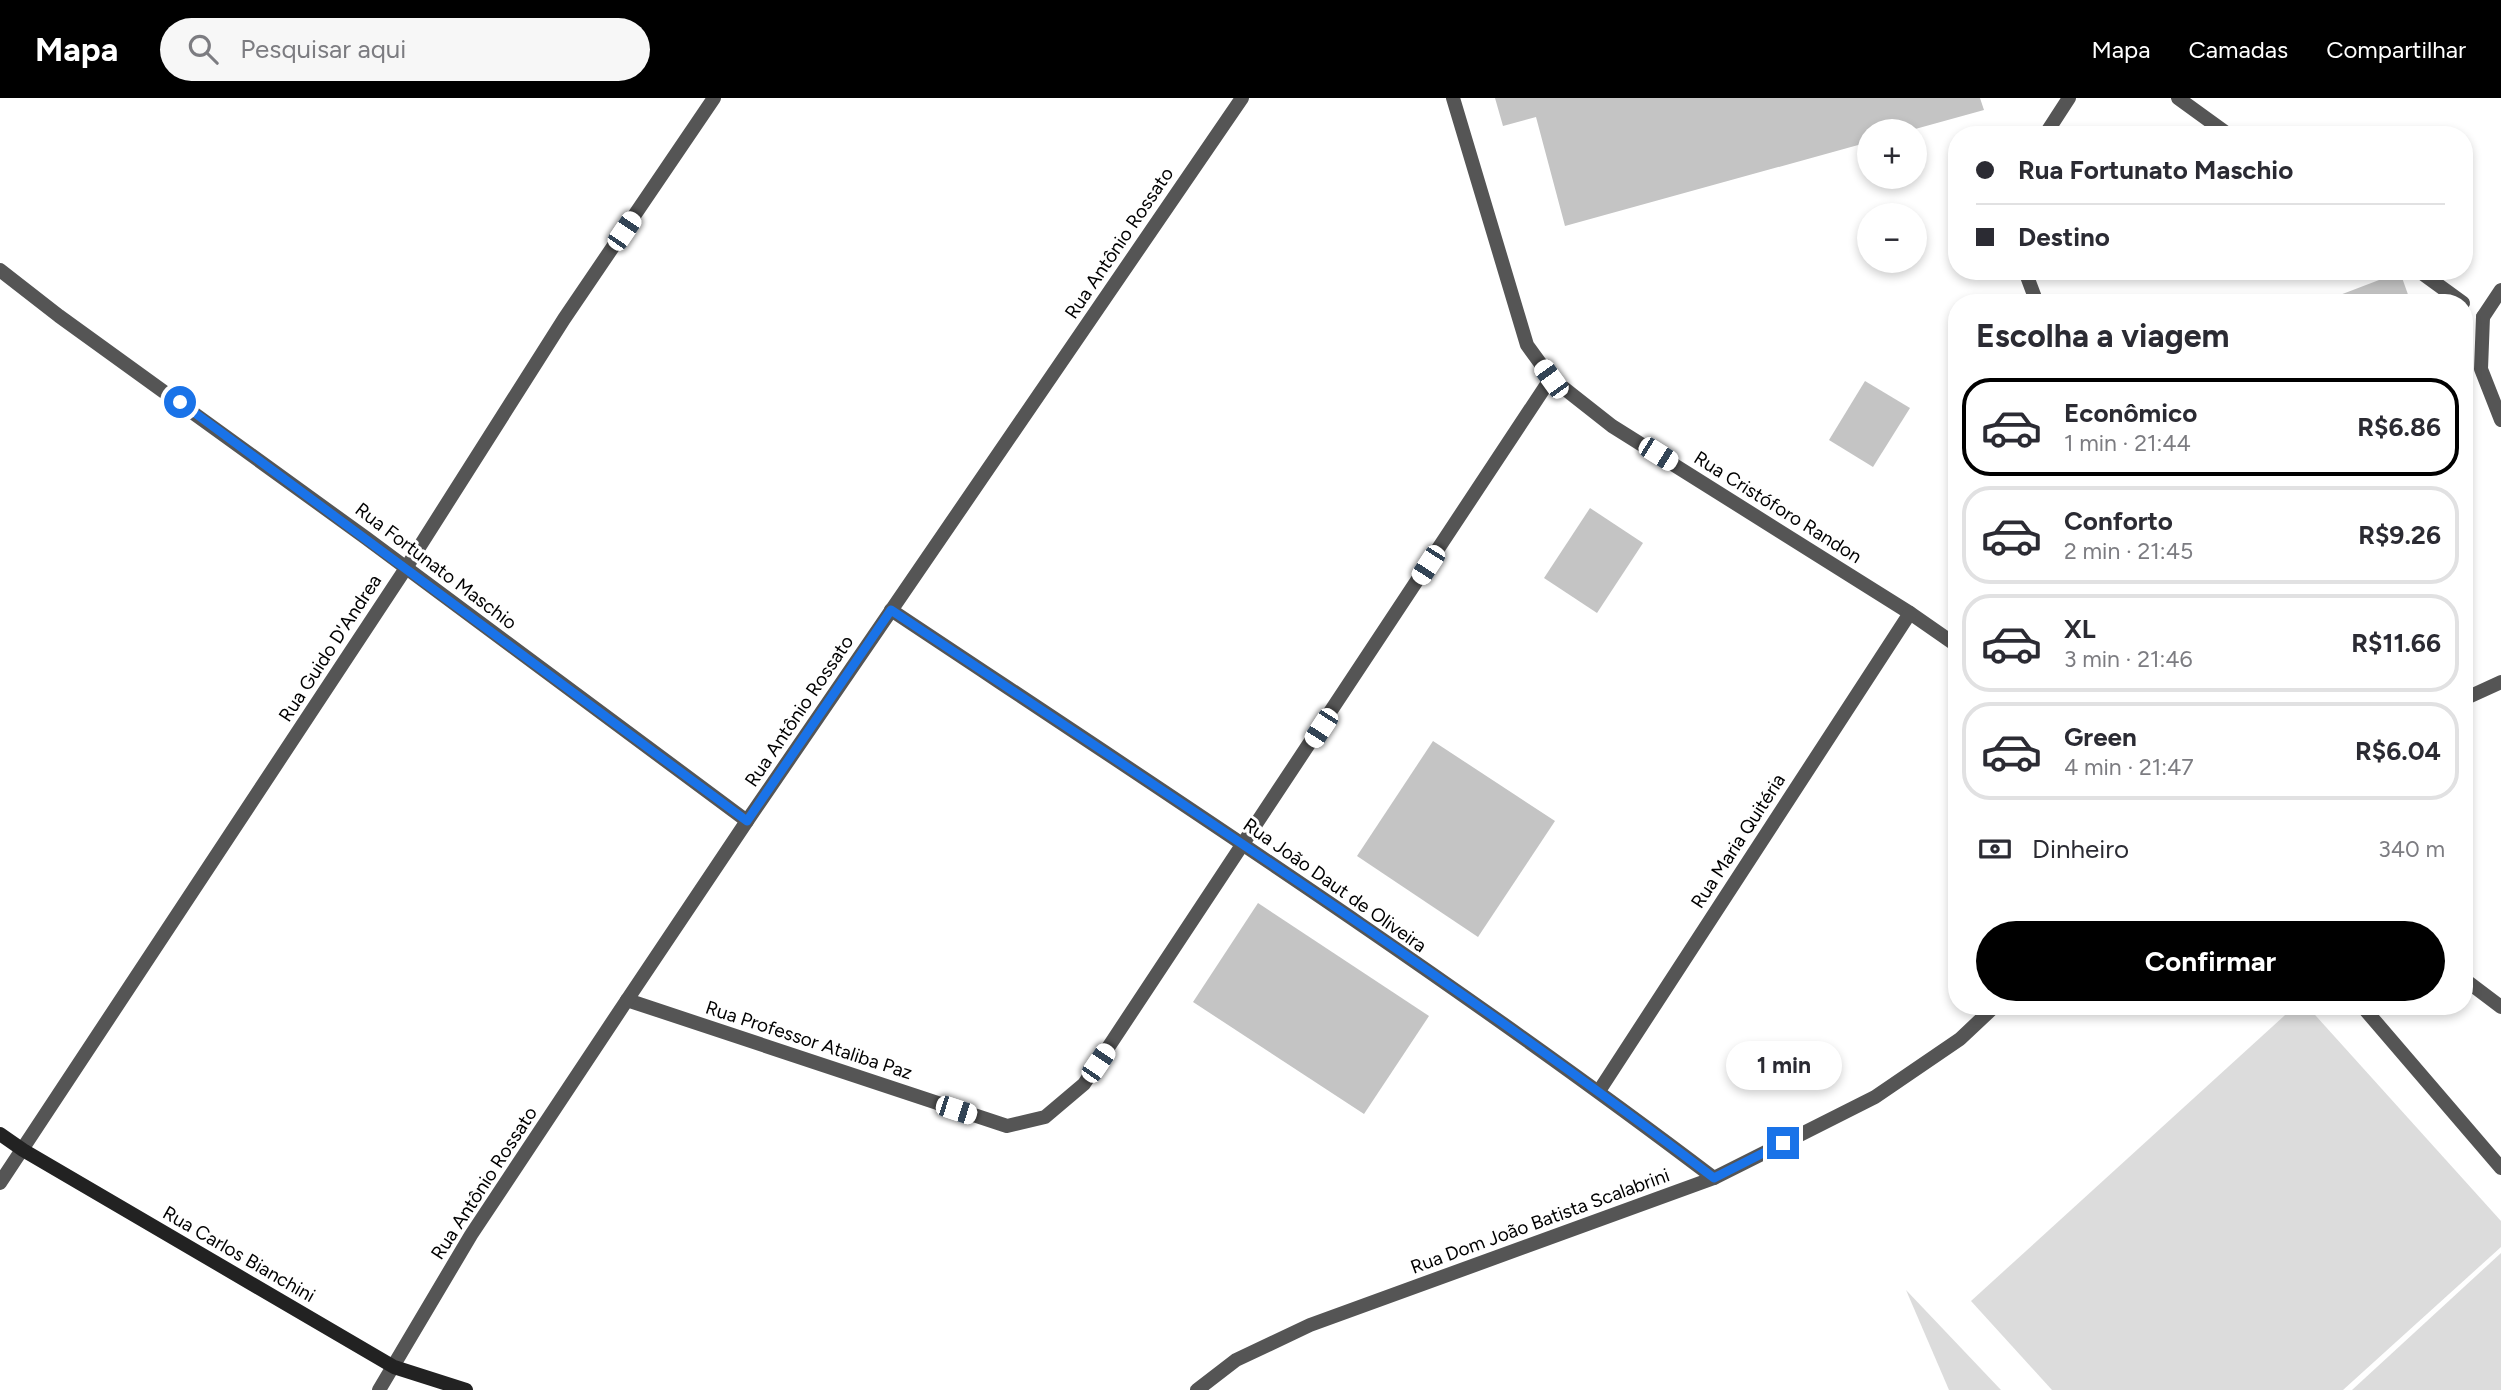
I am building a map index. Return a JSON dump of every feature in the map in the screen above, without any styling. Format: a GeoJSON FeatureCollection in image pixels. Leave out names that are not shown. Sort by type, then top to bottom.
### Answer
{"type":"FeatureCollection","features":[{"type":"Feature","properties":{"kind":"main road","name":"Rua Carlos Bianchini"},"geometry":{"type":"LineString","coordinates":[[0,1134],[394,1367],[466,1390]]}},
{"type":"Feature","properties":{"kind":"street","name":"Rua Guido D'Andrea"},"geometry":{"type":"LineString","coordinates":[[0,1183],[406,568],[564,319],[714,98]]}},
{"type":"Feature","properties":{"kind":"street","name":"Rua Antônio Rossato"},"geometry":{"type":"LineString","coordinates":[[379,1390],[471,1235],[627,1000],[1242,98]]}},
{"type":"Feature","properties":{"kind":"street","name":"Rua Cristóforo Randon"},"geometry":{"type":"LineString","coordinates":[[1453,98],[1527,345],[1551,379],[1612,426],[1948,639]]}},
{"type":"Feature","properties":{"kind":"street"},"geometry":{"type":"LineString","coordinates":[[2051,126],[2069,98]]}},
{"type":"Feature","properties":{"kind":"street"},"geometry":{"type":"LineString","coordinates":[[2178,98],[2217,126]]}},
{"type":"Feature","properties":{"kind":"street","name":"Rua Fortunato Maschio"},"geometry":{"type":"LineString","coordinates":[[0,270],[747,821]]}},
{"type":"Feature","properties":{"kind":"street"},"geometry":{"type":"LineString","coordinates":[[2432,280],[2451,294]]}},
{"type":"Feature","properties":{"kind":"street"},"geometry":{"type":"LineString","coordinates":[[2501,290],[2483,317],[2481,369],[2501,420]]}},
{"type":"Feature","properties":{"kind":"street"},"geometry":{"type":"LineString","coordinates":[[2473,310],[2483,317]]}},
{"type":"Feature","properties":{"kind":"street","name":"Rua Professor Ataliba Paz"},"geometry":{"type":"LineString","coordinates":[[627,1000],[1007,1126],[1045,1117],[1084,1084],[1551,379]]}},
{"type":"Feature","properties":{"kind":"street","name":"Rua João Daut de Oliveira"},"geometry":{"type":"LineString","coordinates":[[891,610],[1244,845],[1599,1091],[1714,1178]]}},
{"type":"Feature","properties":{"kind":"street","name":"Rua Maria Quitéria"},"geometry":{"type":"LineString","coordinates":[[1599,1091],[1910,613]]}},
{"type":"Feature","properties":{"kind":"street"},"geometry":{"type":"LineString","coordinates":[[2473,695],[2501,682]]}},
{"type":"Feature","properties":{"kind":"street"},"geometry":{"type":"LineString","coordinates":[[2473,986],[2501,1007]]}},
{"type":"Feature","properties":{"kind":"street","name":"Rua Dom João Batista Scalabrini"},"geometry":{"type":"LineString","coordinates":[[1197,1390],[1236,1360],[1310,1325],[1714,1178],[1875,1097],[1959,1039],[1985,1015]]}},
{"type":"Feature","properties":{"kind":"street"},"geometry":{"type":"LineString","coordinates":[[2370,1015],[2501,1168]]}},
{"type":"Feature","properties":{"kind":"shaded area"},"geometry":{"type":"Polygon","coordinates":[[[2285,1015],[2315,1015],[2501,1221],[2501,1247],[2343,1390],[2052,1390],[1971,1301],[2285,1015]]]}},
{"type":"Feature","properties":{"kind":"shaded area"},"geometry":{"type":"Polygon","coordinates":[[[2501,1253],[2501,1390],[2352,1390],[2501,1253]]]}},
{"type":"Feature","properties":{"kind":"shaded area"},"geometry":{"type":"Polygon","coordinates":[[[1906,1290],[2001,1390],[1949,1390],[1906,1290]]]}},
{"type":"Feature","properties":{"kind":"building"},"geometry":{"type":"Polygon","coordinates":[[[1495,98],[1980,98],[1984,110],[1927,126],[1927,119],[1857,119],[1857,145],[1565,226],[1536,117],[1503,126],[1495,98]]]}},
{"type":"Feature","properties":{"kind":"building"},"geometry":{"type":"Polygon","coordinates":[[[2379,280],[2403,280],[2408,294],[2342,294],[2379,280]]]}},
{"type":"Feature","properties":{"kind":"building"},"geometry":{"type":"Polygon","coordinates":[[[1865,381],[1910,408],[1873,467],[1829,440],[1865,381]]]}},
{"type":"Feature","properties":{"kind":"building"},"geometry":{"type":"Polygon","coordinates":[[[1590,508],[1643,543],[1597,613],[1544,578],[1590,508]]]}},
{"type":"Feature","properties":{"kind":"building"},"geometry":{"type":"Polygon","coordinates":[[[1433,741],[1555,821],[1478,937],[1357,856],[1433,741]]]}},
{"type":"Feature","properties":{"kind":"building"},"geometry":{"type":"Polygon","coordinates":[[[1258,903],[1429,1016],[1364,1114],[1193,1002],[1258,903]]]}},
{"type":"Feature","properties":{"kind":"route"},"geometry":{"type":"LineString","coordinates":[[180,402],[747,821],[891,610],[1244,845],[1599,1091],[1714,1178],[1783,1143]]}}]}
